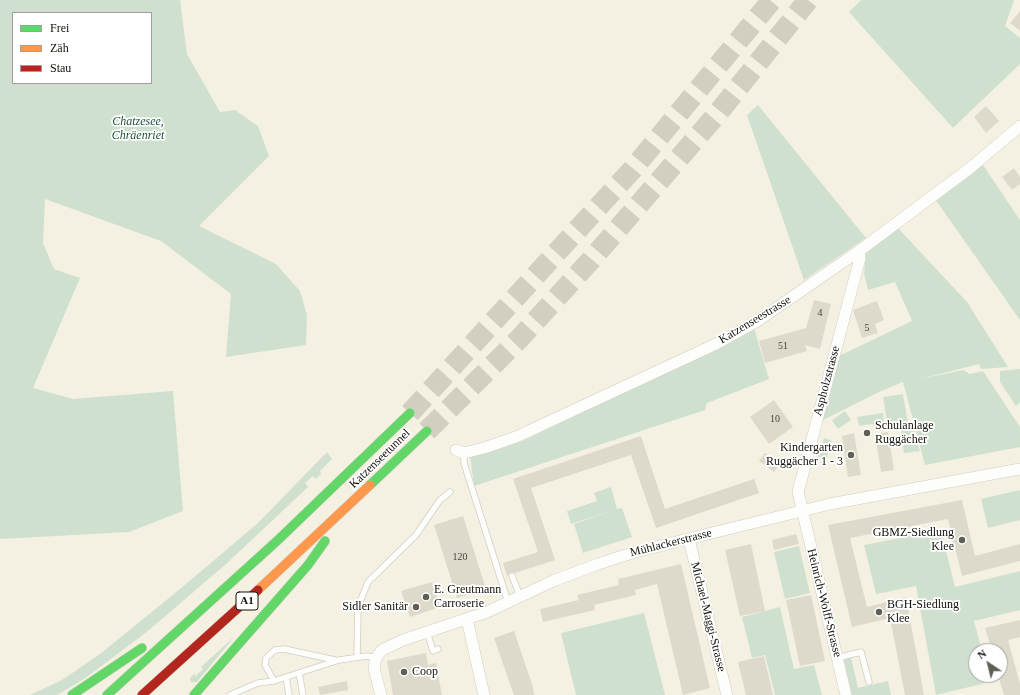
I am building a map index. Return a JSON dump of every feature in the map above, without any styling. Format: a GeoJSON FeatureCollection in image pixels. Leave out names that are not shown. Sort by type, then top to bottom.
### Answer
{"type":"FeatureCollection","features":[{"type":"Feature","properties":{"kind":"highway","name":"A1"},"geometry":{"type":"LineString","coordinates":[[107,695],[208,605],[410,414]]}},
{"type":"Feature","properties":{"kind":"highway","name":"Katzenseetunnel"},"geometry":{"type":"LineString","coordinates":[[350,505],[427,430]]}},
{"type":"Feature","properties":{"kind":"highway","name":"A1"},"geometry":{"type":"LineString","coordinates":[[142,695],[350,505]]}},
{"type":"Feature","properties":{"kind":"highway"},"geometry":{"type":"LineString","coordinates":[[194,695],[308,565],[350,505]]}},
{"type":"Feature","properties":{"kind":"highway"},"geometry":{"type":"LineString","coordinates":[[168,626],[208,605]]}},
{"type":"Feature","properties":{"kind":"highway"},"geometry":{"type":"LineString","coordinates":[[72,695],[148,643]]}},
{"type":"Feature","properties":{"kind":"street","name":"Katzenseestrasse"},"geometry":{"type":"LineString","coordinates":[[460,452],[484,448],[516,437],[716,344],[756,322],[859,251],[969,169],[1020,126]]}},
{"type":"Feature","properties":{"kind":"street","name":"Aspholzstrasse"},"geometry":{"type":"LineString","coordinates":[[801,510],[798,492],[860,258],[859,251]]}},
{"type":"Feature","properties":{"kind":"street","name":"Mühlackerstrasse"},"geometry":{"type":"LineString","coordinates":[[376,658],[382,650],[390,646],[426,632],[467,619],[553,581],[635,552],[801,510],[1020,468]]}},
{"type":"Feature","properties":{"kind":"street","name":"Heinrich-Wolff-Strasse"},"geometry":{"type":"LineString","coordinates":[[801,510],[846,695]]}},
{"type":"Feature","properties":{"kind":"street","name":"Michael-Maggi-Strasse"},"geometry":{"type":"LineString","coordinates":[[689,539],[727,695]]}},
{"type":"Feature","properties":{"kind":"street"},"geometry":{"type":"LineString","coordinates":[[467,619],[484,695]]}},
{"type":"Feature","properties":{"kind":"street"},"geometry":{"type":"LineString","coordinates":[[376,658],[374,668],[381,695]]}},
{"type":"Feature","properties":{"kind":"lane"},"geometry":{"type":"LineString","coordinates":[[460,452],[508,602]]}},
{"type":"Feature","properties":{"kind":"lane"},"geometry":{"type":"LineString","coordinates":[[357,657],[358,607],[368,582],[416,535],[440,500],[450,492]]}},
{"type":"Feature","properties":{"kind":"lane"},"geometry":{"type":"LineString","coordinates":[[512,576],[520,596]]}},
{"type":"Feature","properties":{"kind":"lane"},"geometry":{"type":"LineString","coordinates":[[426,632],[433,651],[438,650]]}},
{"type":"Feature","properties":{"kind":"lane"},"geometry":{"type":"LineString","coordinates":[[274,681],[265,665],[266,658],[275,650],[284,649],[337,661]]}},
{"type":"Feature","properties":{"kind":"lane"},"geometry":{"type":"LineString","coordinates":[[837,658],[861,652],[868,682]]}},
{"type":"Feature","properties":{"kind":"lane"},"geometry":{"type":"LineString","coordinates":[[230,695],[258,683],[274,681],[337,661],[367,656],[376,658]]}},
{"type":"Feature","properties":{"kind":"lane"},"geometry":{"type":"LineString","coordinates":[[299,673],[303,695]]}},
{"type":"Feature","properties":{"kind":"lane"},"geometry":{"type":"LineString","coordinates":[[286,677],[289,695]]}},
{"type":"Feature","properties":{"kind":"green space","name":"Chatzesee, Chräenriet"},"geometry":{"type":"Polygon","coordinates":[[[0,0],[180,0],[187,54],[220,112],[235,110],[258,126],[269,156],[199,226],[276,264],[300,291],[307,315],[306,345],[226,357],[231,294],[161,241],[45,199],[43,243],[54,269],[80,278],[33,388],[73,399],[173,391],[183,511],[129,532],[0,539],[0,0]]]}},
{"type":"Feature","properties":{"kind":"green space"},"geometry":{"type":"Polygon","coordinates":[[[861,0],[1014,0],[1005,26],[1020,38],[1020,64],[953,128],[849,12],[861,0]]]}},
{"type":"Feature","properties":{"kind":"green space"},"geometry":{"type":"Polygon","coordinates":[[[758,105],[866,238],[804,280],[747,115],[758,105]]]}},
{"type":"Feature","properties":{"kind":"green space"},"geometry":{"type":"Polygon","coordinates":[[[983,165],[1020,220],[1020,320],[935,199],[983,165]]]}},
{"type":"Feature","properties":{"kind":"green space"},"geometry":{"type":"Polygon","coordinates":[[[898,228],[967,302],[1008,367],[981,369],[979,364],[920,379],[963,370],[970,374],[983,371],[1020,427],[1020,447],[925,465],[903,382],[879,392],[821,421],[839,356],[912,321],[895,282],[868,290],[864,274],[866,253],[898,228]]]}},
{"type":"Feature","properties":{"kind":"green space"},"geometry":{"type":"Polygon","coordinates":[[[754,328],[769,379],[707,403],[705,410],[474,486],[470,455],[523,441],[754,328]]]}},
{"type":"Feature","properties":{"kind":"green space"},"geometry":{"type":"Polygon","coordinates":[[[1020,369],[1020,402],[1016,406],[1000,382],[1000,371],[1020,369]]]}},
{"type":"Feature","properties":{"kind":"green space"},"geometry":{"type":"Polygon","coordinates":[[[903,394],[908,423],[888,427],[883,397],[903,394]]]}},
{"type":"Feature","properties":{"kind":"green space"},"geometry":{"type":"Polygon","coordinates":[[[845,411],[851,420],[838,429],[832,420],[845,411]]]}},
{"type":"Feature","properties":{"kind":"green space"},"geometry":{"type":"Polygon","coordinates":[[[883,413],[884,422],[859,426],[857,417],[883,413]]]}},
{"type":"Feature","properties":{"kind":"green space"},"geometry":{"type":"Polygon","coordinates":[[[913,427],[920,451],[904,453],[901,429],[913,427]]]}},
{"type":"Feature","properties":{"kind":"green space"},"geometry":{"type":"Polygon","coordinates":[[[824,438],[832,441],[826,460],[818,457],[824,438]]]}},
{"type":"Feature","properties":{"kind":"green space"},"geometry":{"type":"Polygon","coordinates":[[[327,452],[332,459],[320,471],[321,474],[316,479],[313,476],[305,483],[308,487],[226,564],[148,631],[84,679],[57,695],[30,695],[62,680],[100,654],[180,589],[258,523],[327,452]]]}},
{"type":"Feature","properties":{"kind":"green space"},"geometry":{"type":"Polygon","coordinates":[[[611,487],[617,509],[622,508],[632,537],[583,553],[574,524],[614,510],[571,524],[567,511],[597,501],[594,493],[611,487]]]}},
{"type":"Feature","properties":{"kind":"green space"},"geometry":{"type":"Polygon","coordinates":[[[1020,490],[1020,520],[988,528],[981,499],[1020,490]]]}},
{"type":"Feature","properties":{"kind":"green space"},"geometry":{"type":"Polygon","coordinates":[[[941,530],[955,587],[1020,571],[1020,610],[974,621],[980,643],[968,643],[968,683],[986,683],[936,695],[916,586],[876,594],[864,545],[941,530]]]}},
{"type":"Feature","properties":{"kind":"green space"},"geometry":{"type":"Polygon","coordinates":[[[799,546],[810,593],[785,599],[774,552],[799,546]]]}},
{"type":"Feature","properties":{"kind":"green space"},"geometry":{"type":"Polygon","coordinates":[[[780,607],[794,669],[814,665],[822,695],[775,695],[765,655],[752,658],[742,617],[780,607]]]}},
{"type":"Feature","properties":{"kind":"green space"},"geometry":{"type":"Polygon","coordinates":[[[644,613],[665,695],[576,695],[561,633],[644,613]]]}},
{"type":"Feature","properties":{"kind":"green space"},"geometry":{"type":"Polygon","coordinates":[[[235,636],[197,682],[191,682],[190,678],[194,674],[196,676],[203,669],[201,667],[235,636]]]}},
{"type":"Feature","properties":{"kind":"green space"},"geometry":{"type":"Polygon","coordinates":[[[851,657],[858,688],[888,681],[891,695],[850,695],[843,660],[851,657]]]}},
{"type":"Feature","properties":{"kind":"building"},"geometry":{"type":"Polygon","coordinates":[[[1020,11],[1020,31],[1010,23],[1020,11]]]}},
{"type":"Feature","properties":{"kind":"building"},"geometry":{"type":"Polygon","coordinates":[[[986,106],[999,121],[986,133],[974,117],[986,106]]]}},
{"type":"Feature","properties":{"kind":"building"},"geometry":{"type":"Polygon","coordinates":[[[1014,168],[1020,177],[1020,184],[1012,190],[1002,177],[1014,168]]]}},
{"type":"Feature","properties":{"kind":"building"},"geometry":{"type":"Polygon","coordinates":[[[814,300],[831,304],[820,349],[805,345],[807,351],[765,363],[759,341],[806,328],[814,300]]]}},
{"type":"Feature","properties":{"kind":"building"},"geometry":{"type":"Polygon","coordinates":[[[877,301],[884,320],[875,324],[878,333],[862,338],[853,310],[877,301]]]}},
{"type":"Feature","properties":{"kind":"building"},"geometry":{"type":"Polygon","coordinates":[[[774,400],[793,427],[769,444],[750,417],[774,400]]]}},
{"type":"Feature","properties":{"kind":"building"},"geometry":{"type":"Polygon","coordinates":[[[888,432],[894,470],[881,472],[875,434],[888,432]]]}},
{"type":"Feature","properties":{"kind":"building","name":"Kindergarten Ruggächer 1 - 3"},"geometry":{"type":"Polygon","coordinates":[[[854,433],[861,475],[848,477],[842,436],[854,433]]]}},
{"type":"Feature","properties":{"kind":"building"},"geometry":{"type":"Polygon","coordinates":[[[641,436],[665,509],[754,479],[759,493],[656,528],[631,455],[531,488],[555,560],[515,573],[511,572],[507,576],[503,563],[538,552],[513,479],[641,436]]]}},
{"type":"Feature","properties":{"kind":"building"},"geometry":{"type":"Polygon","coordinates":[[[765,453],[780,464],[774,472],[759,461],[765,453]]]}},
{"type":"Feature","properties":{"kind":"building"},"geometry":{"type":"Polygon","coordinates":[[[962,500],[975,556],[1020,544],[1020,561],[962,576],[948,519],[850,538],[867,607],[906,597],[924,695],[905,695],[890,618],[852,627],[828,525],[962,500]]]}},
{"type":"Feature","properties":{"kind":"building"},"geometry":{"type":"Polygon","coordinates":[[[463,516],[486,589],[457,598],[434,525],[463,516]]]}},
{"type":"Feature","properties":{"kind":"building"},"geometry":{"type":"Polygon","coordinates":[[[796,534],[799,544],[774,550],[772,540],[796,534]]]}},
{"type":"Feature","properties":{"kind":"building"},"geometry":{"type":"Polygon","coordinates":[[[751,544],[765,611],[740,616],[725,550],[751,544]]]}},
{"type":"Feature","properties":{"kind":"building"},"geometry":{"type":"Polygon","coordinates":[[[681,564],[710,688],[683,695],[657,584],[635,590],[636,595],[594,605],[595,610],[543,622],[540,609],[579,600],[577,595],[619,585],[618,579],[681,564]]]}},
{"type":"Feature","properties":{"kind":"building"},"geometry":{"type":"Polygon","coordinates":[[[432,582],[440,607],[410,617],[401,591],[432,582]]]}},
{"type":"Feature","properties":{"kind":"building"},"geometry":{"type":"Polygon","coordinates":[[[811,595],[825,661],[800,666],[786,600],[811,595]]]}},
{"type":"Feature","properties":{"kind":"building"},"geometry":{"type":"Polygon","coordinates":[[[1020,620],[1020,637],[1008,640],[1020,684],[1020,695],[1004,695],[1000,683],[1008,683],[1008,643],[990,643],[985,628],[1020,620]]]}},
{"type":"Feature","properties":{"kind":"building"},"geometry":{"type":"Polygon","coordinates":[[[514,631],[533,687],[534,695],[514,695],[494,638],[514,631]]]}},
{"type":"Feature","properties":{"kind":"building"},"geometry":{"type":"Polygon","coordinates":[[[426,653],[428,665],[436,663],[442,695],[393,695],[387,661],[426,653]]]}},
{"type":"Feature","properties":{"kind":"building"},"geometry":{"type":"Polygon","coordinates":[[[764,656],[773,695],[746,695],[738,662],[764,656]]]}},
{"type":"Feature","properties":{"kind":"building"},"geometry":{"type":"Polygon","coordinates":[[[347,681],[348,690],[320,695],[318,687],[347,681]]]}},
{"type":"Feature","properties":{"kind":"tunnel"},"geometry":{"type":"LineString","coordinates":[[410,413],[632,170],[772,0]]}},
{"type":"Feature","properties":{"kind":"tunnel"},"geometry":{"type":"LineString","coordinates":[[427,431],[520,338],[591,260],[718,113],[808,0]]}},
{"type":"Feature","properties":{"kind":"traffic: fast"},"geometry":{"type":"LineString","coordinates":[[107,695],[278,540],[410,413]]}},
{"type":"Feature","properties":{"kind":"traffic: fast"},"geometry":{"type":"LineString","coordinates":[[370,485],[427,431]]}},
{"type":"Feature","properties":{"kind":"traffic: fast"},"geometry":{"type":"LineString","coordinates":[[194,695],[308,565],[325,541]]}},
{"type":"Feature","properties":{"kind":"traffic: fast"},"geometry":{"type":"LineString","coordinates":[[72,695],[142,648]]}},
{"type":"Feature","properties":{"kind":"traffic: slow"},"geometry":{"type":"LineString","coordinates":[[258,590],[370,485]]}},
{"type":"Feature","properties":{"kind":"traffic: jam"},"geometry":{"type":"LineString","coordinates":[[142,695],[258,590]]}},
{"type":"Feature","properties":{"kind":"place","name":"Schulanlage Ruggächer"},"geometry":{"type":"Point","coordinates":[867,433]}},
{"type":"Feature","properties":{"kind":"place","name":"Kindergarten Ruggächer 1 - 3"},"geometry":{"type":"Point","coordinates":[851,455]}},
{"type":"Feature","properties":{"kind":"place","name":"GBMZ-Siedlung Klee"},"geometry":{"type":"Point","coordinates":[962,540]}},
{"type":"Feature","properties":{"kind":"place","name":"E. Greutmann Carroserie"},"geometry":{"type":"Point","coordinates":[426,597]}},
{"type":"Feature","properties":{"kind":"place","name":"Sidler Sanitär"},"geometry":{"type":"Point","coordinates":[416,607]}},
{"type":"Feature","properties":{"kind":"place","name":"BGH-Siedlung Klee"},"geometry":{"type":"Point","coordinates":[879,612]}},
{"type":"Feature","properties":{"kind":"place","name":"Coop"},"geometry":{"type":"Point","coordinates":[404,672]}}]}
